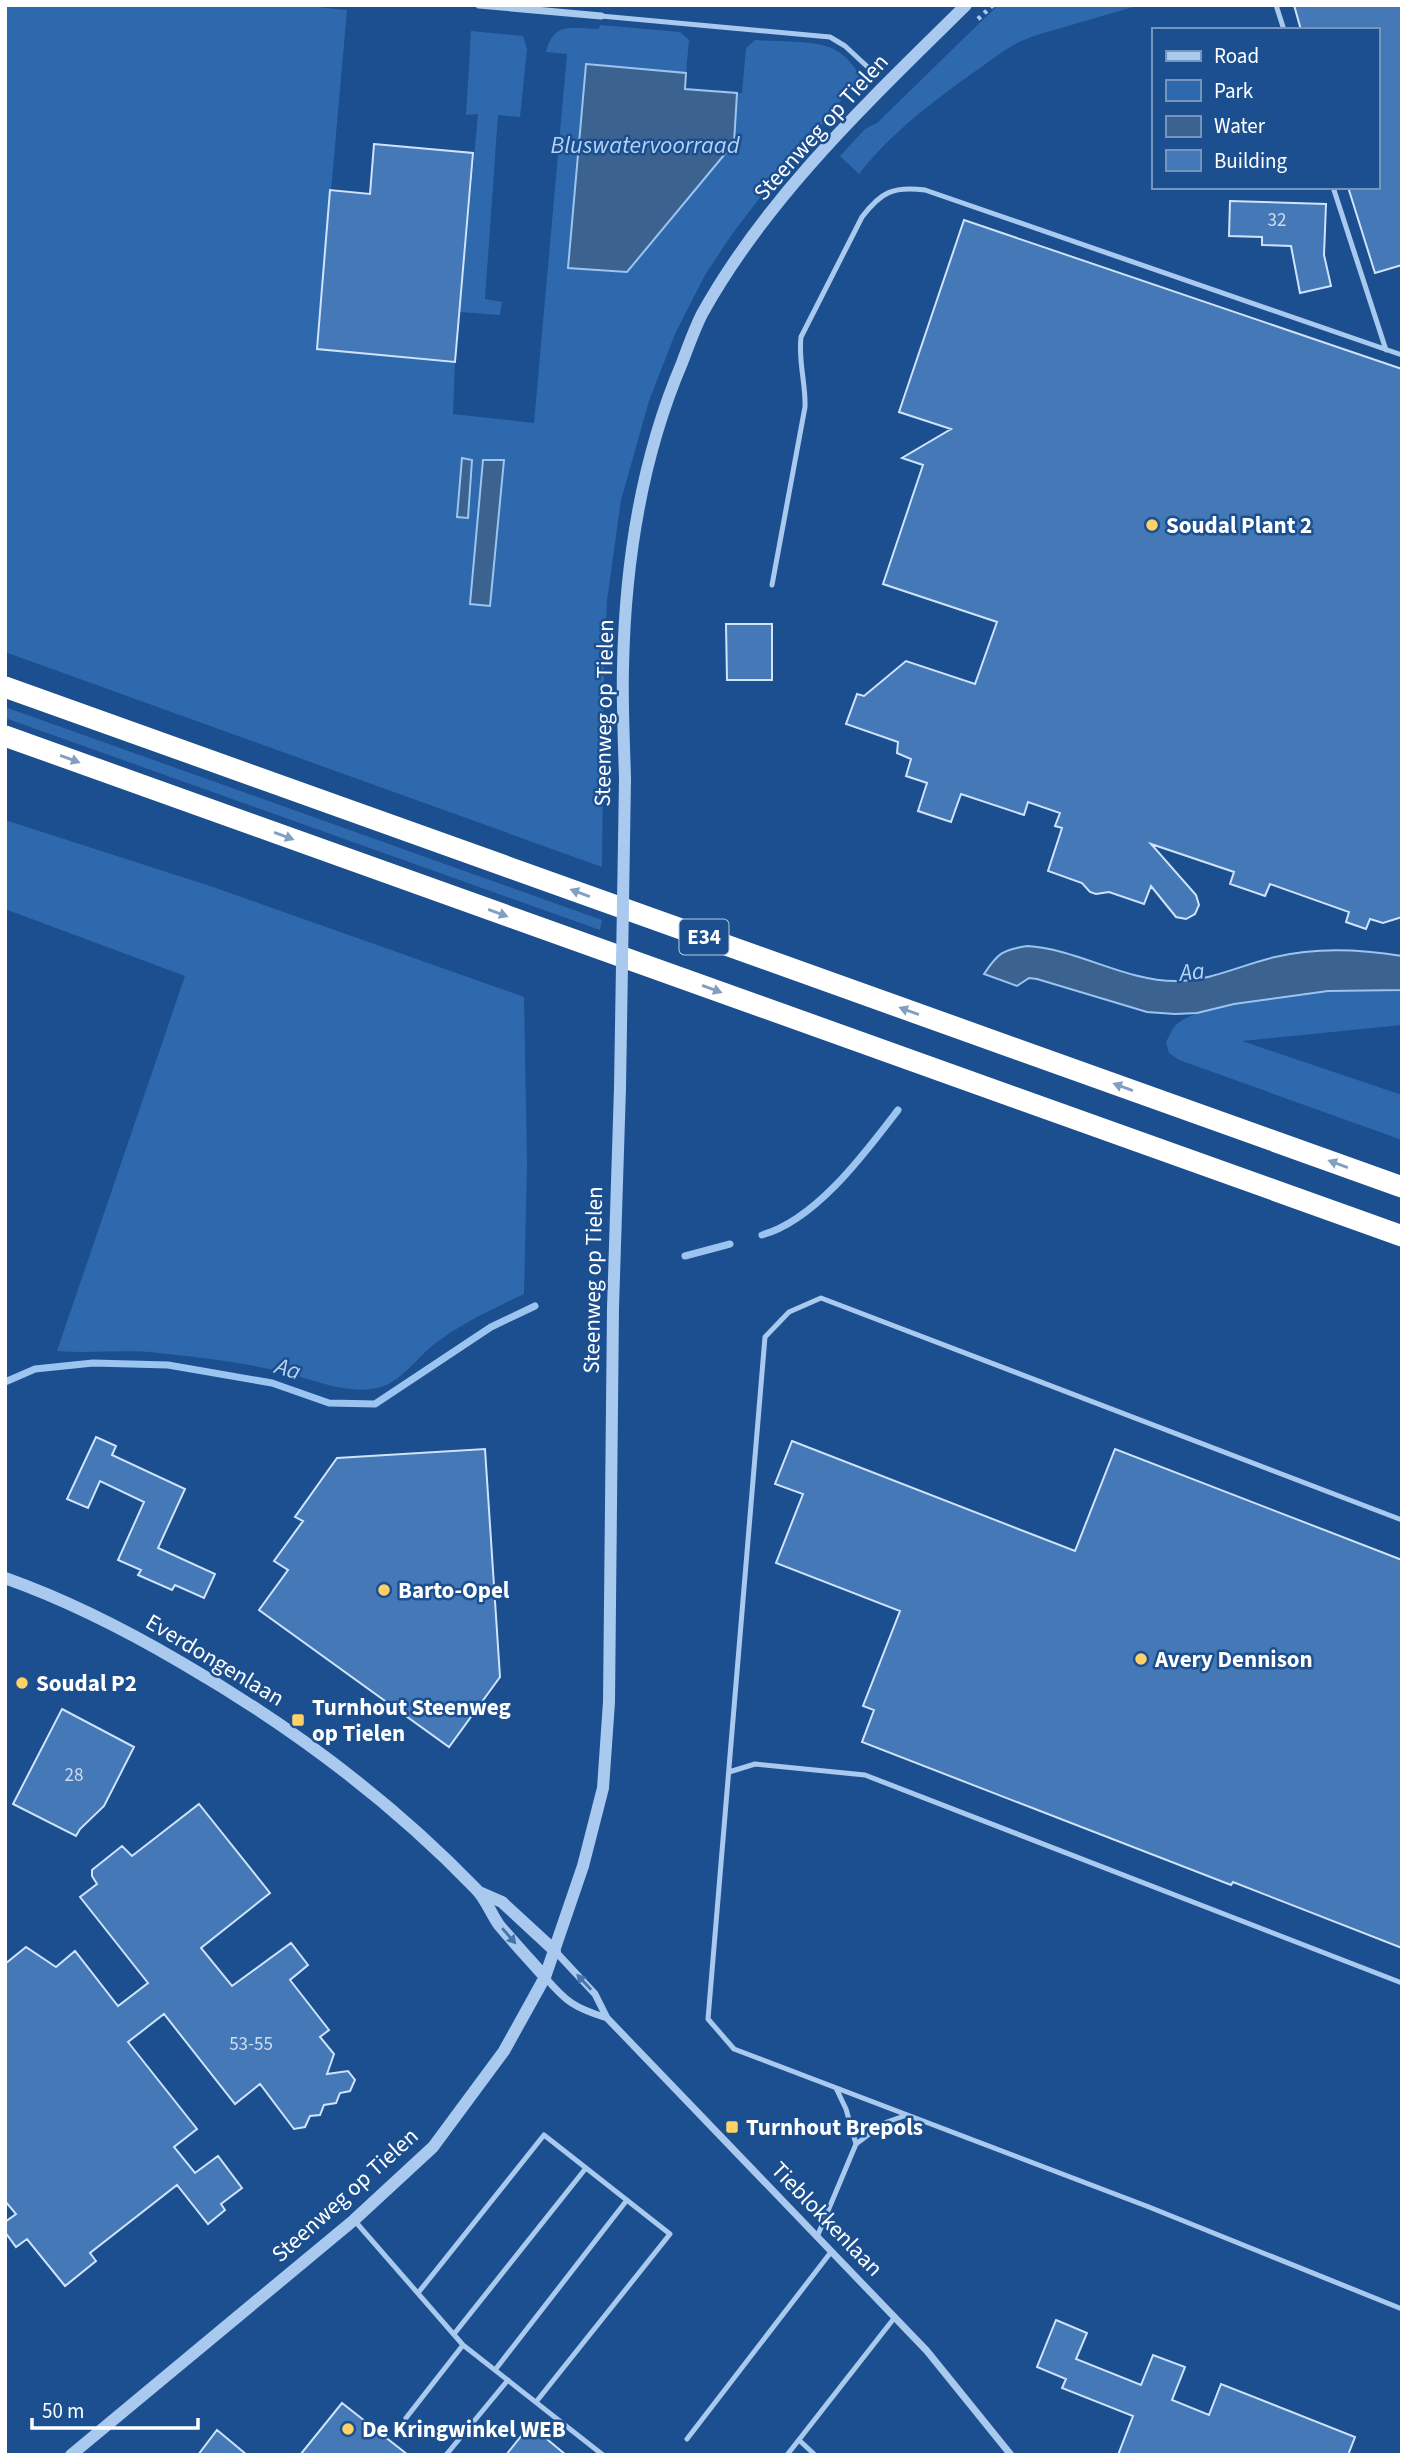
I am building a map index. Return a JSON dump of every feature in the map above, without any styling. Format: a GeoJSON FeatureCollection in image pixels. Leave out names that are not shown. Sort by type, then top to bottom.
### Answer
{"type":"FeatureCollection","features":[{"type":"Feature","properties":{"kind":"highway","name":"E34"},"geometry":{"type":"LineString","coordinates":[[5,687],[1402,1187]]}},
{"type":"Feature","properties":{"kind":"highway","name":"E34"},"geometry":{"type":"LineString","coordinates":[[5,736],[1402,1236]]}},
{"type":"Feature","properties":{"kind":"street"},"geometry":{"type":"LineString","coordinates":[[479,5],[601,16]]}},
{"type":"Feature","properties":{"kind":"street","name":"Steenweg op Tielen"},"geometry":{"type":"LineString","coordinates":[[71,2455],[354,2220],[433,2147],[504,2051],[545,1977],[555,1951],[583,1866],[603,1788],[608,1702],[613,1294],[620,1088],[625,779],[623,668],[633,543],[647,468],[668,394],[702,315],[785,192],[885,85],[966,5]]}},
{"type":"Feature","properties":{"kind":"street","name":"Everdongenlaan"},"geometry":{"type":"LineString","coordinates":[[5,1578],[34,1588],[135,1636],[220,1685],[308,1742],[386,1802],[479,1892],[498,1923],[545,1977]]}},
{"type":"Feature","properties":{"kind":"street","name":"Everdongenlaan"},"geometry":{"type":"LineString","coordinates":[[479,1892],[502,1902],[555,1951]]}},
{"type":"Feature","properties":{"kind":"street","name":"Tieblokkenlaan"},"geometry":{"type":"LineString","coordinates":[[555,1951],[595,1994],[607,2018],[927,2351],[1011,2455]]}},
{"type":"Feature","properties":{"kind":"street","name":"Tieblokkenlaan"},"geometry":{"type":"LineString","coordinates":[[545,1977],[565,2000],[585,2012],[607,2018]]}},
{"type":"Feature","properties":{"kind":"lane"},"geometry":{"type":"LineString","coordinates":[[1276,5],[1283,28]]}},
{"type":"Feature","properties":{"kind":"lane"},"geometry":{"type":"LineString","coordinates":[[601,16],[830,37],[845,46],[872,71]]}},
{"type":"Feature","properties":{"kind":"lane"},"geometry":{"type":"LineString","coordinates":[[772,585],[805,407],[806,391],[799,351],[801,337],[862,217],[873,202],[898,189],[925,190],[1402,355]]}},
{"type":"Feature","properties":{"kind":"lane"},"geometry":{"type":"LineString","coordinates":[[1334,189],[1386,350]]}},
{"type":"Feature","properties":{"kind":"lane"},"geometry":{"type":"LineString","coordinates":[[1402,1520],[821,1298],[789,1312],[765,1337],[708,2019],[734,2049],[1149,2207],[1402,2309]]}},
{"type":"Feature","properties":{"kind":"lane"},"geometry":{"type":"LineString","coordinates":[[729,1772],[755,1764],[865,1775],[1402,1983]]}},
{"type":"Feature","properties":{"kind":"lane"},"geometry":{"type":"LineString","coordinates":[[836,2088],[846,2109],[856,2144]]}},
{"type":"Feature","properties":{"kind":"lane"},"geometry":{"type":"LineString","coordinates":[[817,2237],[856,2144],[884,2123],[907,2115]]}},
{"type":"Feature","properties":{"kind":"lane"},"geometry":{"type":"LineString","coordinates":[[418,2292],[544,2135],[670,2234],[536,2402]]}},
{"type":"Feature","properties":{"kind":"lane"},"geometry":{"type":"LineString","coordinates":[[454,2334],[586,2168]]}},
{"type":"Feature","properties":{"kind":"lane"},"geometry":{"type":"LineString","coordinates":[[495,2370],[627,2200]]}},
{"type":"Feature","properties":{"kind":"lane"},"geometry":{"type":"LineString","coordinates":[[354,2220],[463,2345],[603,2455]]}},
{"type":"Feature","properties":{"kind":"lane"},"geometry":{"type":"LineString","coordinates":[[687,2439],[831,2252]]}},
{"type":"Feature","properties":{"kind":"lane"},"geometry":{"type":"LineString","coordinates":[[787,2455],[895,2317]]}},
{"type":"Feature","properties":{"kind":"lane"},"geometry":{"type":"LineString","coordinates":[[406,2418],[463,2345]]}},
{"type":"Feature","properties":{"kind":"lane"},"geometry":{"type":"LineString","coordinates":[[446,2455],[508,2381]]}},
{"type":"Feature","properties":{"kind":"lane"},"geometry":{"type":"LineString","coordinates":[[799,2440],[816,2455]]}},
{"type":"Feature","properties":{"kind":"green space"},"geometry":{"type":"Polygon","coordinates":[[[5,5],[297,5],[347,10],[317,349],[455,362],[453,414],[534,423],[567,54],[546,52],[554,35],[565,29],[599,29],[600,25],[680,32],[689,40],[686,73],[586,65],[627,272],[734,143],[737,93],[742,93],[746,48],[755,40],[818,44],[836,51],[855,69],[859,79],[844,94],[835,112],[793,154],[730,237],[705,275],[675,334],[649,401],[621,500],[607,601],[602,867],[5,652],[5,5]]]}},
{"type":"Feature","properties":{"kind":"green space"},"geometry":{"type":"Polygon","coordinates":[[[998,5],[1140,5],[1037,35],[1005,50],[909,122],[859,174],[840,156],[865,129],[877,123],[998,5]]]}},
{"type":"Feature","properties":{"kind":"green space"},"geometry":{"type":"Polygon","coordinates":[[[471,31],[523,36],[527,49],[520,117],[498,115],[485,299],[502,302],[500,315],[460,312],[478,114],[466,115],[471,31]]]}},
{"type":"Feature","properties":{"kind":"green space"},"geometry":{"type":"Polygon","coordinates":[[[5,707],[602,920],[600,930],[5,718],[5,707]]]}},
{"type":"Feature","properties":{"kind":"green space"},"geometry":{"type":"Polygon","coordinates":[[[5,820],[213,887],[524,997],[527,1164],[524,1294],[453,1331],[393,1381],[364,1390],[339,1388],[279,1371],[203,1358],[145,1352],[57,1351],[185,976],[5,909],[5,820]]]}},
{"type":"Feature","properties":{"kind":"green space"},"geometry":{"type":"Polygon","coordinates":[[[1356,989],[1402,990],[1402,1025],[1242,1041],[1402,1095],[1402,1140],[1179,1060],[1169,1053],[1166,1042],[1172,1030],[1190,1016],[1262,999],[1356,989]]]}},
{"type":"Feature","properties":{"kind":"water","name":"Bluswatervoorraad"},"geometry":{"type":"Polygon","coordinates":[[[586,64],[686,73],[685,89],[737,93],[734,143],[627,272],[568,268],[586,64]]]}},
{"type":"Feature","properties":{"kind":"water"},"geometry":{"type":"Polygon","coordinates":[[[462,458],[472,460],[468,518],[457,517],[462,458]]]}},
{"type":"Feature","properties":{"kind":"water"},"geometry":{"type":"Polygon","coordinates":[[[483,460],[504,460],[490,606],[470,604],[483,460]]]}},
{"type":"Feature","properties":{"kind":"water"},"geometry":{"type":"Polygon","coordinates":[[[1027,946],[1046,948],[1138,976],[1176,981],[1201,978],[1275,957],[1306,952],[1338,950],[1386,954],[1402,956],[1402,990],[1328,991],[1234,1004],[1197,1013],[1147,1012],[1037,979],[1029,978],[1017,986],[984,974],[1001,954],[1027,946]]]}},
{"type":"Feature","properties":{"kind":"building"},"geometry":{"type":"Polygon","coordinates":[[[1294,5],[1402,5],[1402,265],[1375,273],[1349,189],[1379,189],[1379,28],[1300,28],[1294,5]]]}},
{"type":"Feature","properties":{"kind":"building"},"geometry":{"type":"Polygon","coordinates":[[[374,144],[473,153],[455,362],[317,349],[330,190],[370,194],[374,144]]]}},
{"type":"Feature","properties":{"kind":"building"},"geometry":{"type":"Polygon","coordinates":[[[1230,201],[1326,204],[1324,255],[1331,286],[1300,293],[1291,246],[1262,245],[1262,237],[1229,236],[1230,201]]]}},
{"type":"Feature","properties":{"kind":"building","name":"Soudal Plant 2"},"geometry":{"type":"Polygon","coordinates":[[[964,220],[1402,369],[1402,917],[1383,923],[1370,919],[1366,929],[1346,922],[1349,912],[1270,884],[1265,896],[1230,884],[1234,872],[1151,844],[1196,895],[1199,905],[1195,914],[1186,919],[1176,917],[1151,886],[1144,904],[1109,892],[1090,892],[1082,883],[1048,871],[1062,828],[1055,826],[1060,813],[1028,802],[1024,815],[961,794],[951,822],[918,811],[927,783],[906,776],[911,759],[897,753],[898,742],[846,724],[857,694],[864,696],[906,661],[975,684],[997,622],[883,584],[923,465],[902,458],[951,429],[899,412],[964,220]]]}},
{"type":"Feature","properties":{"kind":"building"},"geometry":{"type":"Polygon","coordinates":[[[726,624],[772,624],[772,680],[727,680],[726,624]]]}},
{"type":"Feature","properties":{"kind":"building"},"geometry":{"type":"Polygon","coordinates":[[[96,1437],[116,1446],[112,1455],[185,1489],[158,1548],[215,1574],[204,1598],[175,1585],[172,1590],[138,1575],[141,1570],[118,1560],[144,1502],[100,1481],[88,1508],[67,1499],[96,1437]]]}},
{"type":"Feature","properties":{"kind":"building","name":"Avery Dennison"},"geometry":{"type":"Polygon","coordinates":[[[792,1441],[1075,1551],[1115,1449],[1402,1560],[1402,1948],[862,1742],[874,1710],[863,1706],[900,1611],[776,1563],[803,1494],[775,1484],[792,1441]]]}},
{"type":"Feature","properties":{"kind":"building","name":"Barto-Opel"},"geometry":{"type":"Polygon","coordinates":[[[485,1449],[500,1677],[449,1747],[259,1610],[288,1570],[274,1561],[303,1521],[295,1517],[337,1458],[485,1449]]]}},
{"type":"Feature","properties":{"kind":"building"},"geometry":{"type":"Polygon","coordinates":[[[62,1709],[134,1747],[104,1806],[76,1836],[13,1804],[62,1709]]]}},
{"type":"Feature","properties":{"kind":"building"},"geometry":{"type":"Polygon","coordinates":[[[199,1804],[270,1893],[201,1948],[232,1986],[291,1943],[308,1965],[290,1980],[329,2030],[320,2037],[334,2054],[327,2074],[348,2071],[355,2080],[350,2091],[340,2093],[336,2103],[324,2105],[320,2115],[310,2116],[305,2127],[294,2129],[260,2084],[235,2104],[164,2014],[128,2042],[197,2129],[174,2147],[195,2173],[218,2156],[242,2188],[221,2204],[225,2210],[208,2224],[177,2185],[90,2253],[96,2261],[65,2286],[27,2239],[16,2247],[5,2232],[5,2222],[16,2214],[5,2201],[5,1964],[26,1947],[56,1967],[75,1951],[118,2006],[148,1983],[80,1897],[97,1884],[92,1870],[122,1846],[132,1856],[199,1804]]]}},
{"type":"Feature","properties":{"kind":"building"},"geometry":{"type":"Polygon","coordinates":[[[1056,2320],[1087,2333],[1076,2359],[1141,2385],[1153,2355],[1185,2367],[1172,2400],[1209,2415],[1221,2384],[1355,2437],[1348,2455],[1118,2455],[1133,2416],[1062,2388],[1066,2379],[1037,2367],[1056,2320]]]}},
{"type":"Feature","properties":{"kind":"building","name":"De Kringwinkel WEB"},"geometry":{"type":"Polygon","coordinates":[[[342,2403],[408,2455],[300,2455],[342,2403]]]}},
{"type":"Feature","properties":{"kind":"building","name":"De Kringwinkel WEB"},"geometry":{"type":"Polygon","coordinates":[[[530,2425],[566,2455],[506,2455],[530,2425]]]}},
{"type":"Feature","properties":{"kind":"building"},"geometry":{"type":"Polygon","coordinates":[[[217,2430],[247,2455],[198,2455],[217,2430]]]}},
{"type":"Feature","properties":{"kind":"waterway","name":"Aa"},"geometry":{"type":"LineString","coordinates":[[762,1235],[782,1227],[820,1200],[855,1164],[898,1110]]}},
{"type":"Feature","properties":{"kind":"waterway","name":"Aa"},"geometry":{"type":"LineString","coordinates":[[685,1256],[730,1244]]}},
{"type":"Feature","properties":{"kind":"waterway","name":"Aa"},"geometry":{"type":"LineString","coordinates":[[5,1382],[35,1369],[93,1363],[168,1365],[272,1383],[329,1403],[375,1404],[491,1327],[535,1306]]}},
{"type":"Feature","properties":{"kind":"place","name":"Soudal Plant 2"},"geometry":{"type":"Point","coordinates":[1152,525]}},
{"type":"Feature","properties":{"kind":"place","name":"Barto-Opel"},"geometry":{"type":"Point","coordinates":[384,1590]}},
{"type":"Feature","properties":{"kind":"place","name":"Avery Dennison"},"geometry":{"type":"Point","coordinates":[1141,1659]}},
{"type":"Feature","properties":{"kind":"place","name":"Soudal P2"},"geometry":{"type":"Point","coordinates":[22,1683]}},
{"type":"Feature","properties":{"kind":"place","name":"Turnhout Steenweg op Tielen"},"geometry":{"type":"Point","coordinates":[298,1720]}},
{"type":"Feature","properties":{"kind":"place","name":"Turnhout Brepols"},"geometry":{"type":"Point","coordinates":[732,2127]}},
{"type":"Feature","properties":{"kind":"place","name":"De Kringwinkel WEB"},"geometry":{"type":"Point","coordinates":[348,2429]}}]}
